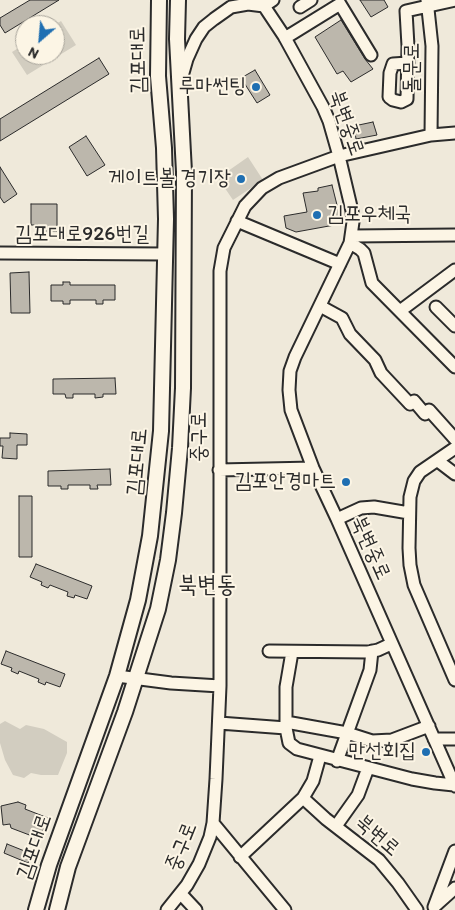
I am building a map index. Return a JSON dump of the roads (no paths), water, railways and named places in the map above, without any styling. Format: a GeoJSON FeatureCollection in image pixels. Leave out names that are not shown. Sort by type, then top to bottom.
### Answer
{"type":"FeatureCollection","features":[{"type":"Feature","properties":{"kind":"main road","name":"김포대로"},"geometry":{"type":"LineString","coordinates":[[36,910],[49,865],[117,676],[138,600],[150,536],[161,431],[166,219],[164,148],[158,76],[159,0]]}},
{"type":"Feature","properties":{"kind":"main road","name":"김포대로"},"geometry":{"type":"LineString","coordinates":[[57,910],[68,867],[136,679],[158,609],[174,513],[184,388],[184,214],[178,0]]}},
{"type":"Feature","properties":{"kind":"street"},"geometry":{"type":"LineString","coordinates":[[300,8],[312,0]]}},
{"type":"Feature","properties":{"kind":"street"},"geometry":{"type":"LineString","coordinates":[[408,63],[404,6],[454,0]]}},
{"type":"Feature","properties":{"kind":"street","name":"북변중로"},"geometry":{"type":"LineString","coordinates":[[179,86],[190,52],[204,27],[232,8],[265,2],[323,106],[329,121],[352,211],[351,240],[295,357],[289,380],[291,410],[313,468],[455,786]]}},
{"type":"Feature","properties":{"kind":"street"},"geometry":{"type":"LineString","coordinates":[[285,38],[338,2],[371,55]]}},
{"type":"Feature","properties":{"kind":"street","name":"돌문로"},"geometry":{"type":"LineString","coordinates":[[428,3],[432,46],[431,135]]}},
{"type":"Feature","properties":{"kind":"street","name":"중구로"},"geometry":{"type":"LineString","coordinates":[[167,910],[181,894],[206,850],[213,822],[220,686],[220,271],[224,248],[237,221],[253,196],[269,183],[305,167],[339,156],[431,135],[455,132]]}},
{"type":"Feature","properties":{"kind":"street"},"geometry":{"type":"LineString","coordinates":[[237,221],[340,264]]}},
{"type":"Feature","properties":{"kind":"street"},"geometry":{"type":"LineString","coordinates":[[351,240],[455,235]]}},
{"type":"Feature","properties":{"kind":"street"},"geometry":{"type":"LineString","coordinates":[[351,240],[364,253],[372,283],[452,359]]}},
{"type":"Feature","properties":{"kind":"street","name":"김포대로926번길"},"geometry":{"type":"LineString","coordinates":[[0,253],[165,254]]}},
{"type":"Feature","properties":{"kind":"street"},"geometry":{"type":"LineString","coordinates":[[400,311],[455,270]]}},
{"type":"Feature","properties":{"kind":"street"},"geometry":{"type":"LineString","coordinates":[[320,306],[342,318],[350,334],[375,360],[381,373],[410,404],[414,401],[425,414],[429,410],[455,439]]}},
{"type":"Feature","properties":{"kind":"street"},"geometry":{"type":"LineString","coordinates":[[436,307],[455,326]]}},
{"type":"Feature","properties":{"kind":"street"},"geometry":{"type":"LineString","coordinates":[[455,448],[416,476],[412,487],[409,513],[410,557],[414,585],[455,680]]}},
{"type":"Feature","properties":{"kind":"street"},"geometry":{"type":"LineString","coordinates":[[438,461],[455,474]]}},
{"type":"Feature","properties":{"kind":"street"},"geometry":{"type":"LineString","coordinates":[[219,470],[313,468]]}},
{"type":"Feature","properties":{"kind":"street"},"geometry":{"type":"LineString","coordinates":[[337,519],[361,508],[374,507],[409,513]]}},
{"type":"Feature","properties":{"kind":"street"},"geometry":{"type":"LineString","coordinates":[[269,651],[372,651],[392,644]]}},
{"type":"Feature","properties":{"kind":"street"},"geometry":{"type":"LineString","coordinates":[[337,761],[370,670],[372,651]]}},
{"type":"Feature","properties":{"kind":"street"},"geometry":{"type":"LineString","coordinates":[[292,652],[286,687],[286,725],[289,743],[292,747],[337,761],[455,786]]}},
{"type":"Feature","properties":{"kind":"street"},"geometry":{"type":"LineString","coordinates":[[117,676],[171,683],[220,686]]}},
{"type":"Feature","properties":{"kind":"street"},"geometry":{"type":"LineString","coordinates":[[219,723],[286,725],[347,733],[366,740],[382,741],[402,737],[428,726]]}},
{"type":"Feature","properties":{"kind":"street"},"geometry":{"type":"LineString","coordinates":[[434,739],[455,739]]}},
{"type":"Feature","properties":{"kind":"street"},"geometry":{"type":"LineString","coordinates":[[240,856],[303,798],[313,781],[320,756]]}},
{"type":"Feature","properties":{"kind":"street"},"geometry":{"type":"LineString","coordinates":[[336,826],[358,795],[368,768]]}},
{"type":"Feature","properties":{"kind":"street","name":"북변로"},"geometry":{"type":"LineString","coordinates":[[303,798],[326,819],[370,852],[384,866],[417,910]]}},
{"type":"Feature","properties":{"kind":"street"},"geometry":{"type":"LineString","coordinates":[[213,822],[285,910]]}},
{"type":"Feature","properties":{"kind":"street"},"geometry":{"type":"LineString","coordinates":[[432,908],[455,851]]}},
{"type":"Feature","properties":{"kind":"street"},"geometry":{"type":"LineString","coordinates":[[432,908],[455,888]]}},
{"type":"Feature","properties":{"kind":"street","name":"중구로"},"geometry":{"type":"LineString","coordinates":[[181,894],[196,910]]}},
{"type":"Feature","properties":{"kind":"place","name":"루마썬팅"},"geometry":{"type":"Point","coordinates":[256,87]}},
{"type":"Feature","properties":{"kind":"place","name":"게이트볼 경기장"},"geometry":{"type":"Point","coordinates":[241,179]}},
{"type":"Feature","properties":{"kind":"place","name":"김포우체국"},"geometry":{"type":"Point","coordinates":[317,215]}},
{"type":"Feature","properties":{"kind":"place","name":"김포안경마트"},"geometry":{"type":"Point","coordinates":[346,482]}},
{"type":"Feature","properties":{"kind":"place","name":"만선회집"},"geometry":{"type":"Point","coordinates":[426,752]}},
{"type":"Feature","properties":{"kind":"district","name":"북변동"},"geometry":{"type":"Point","coordinates":[207,586]}}]}
